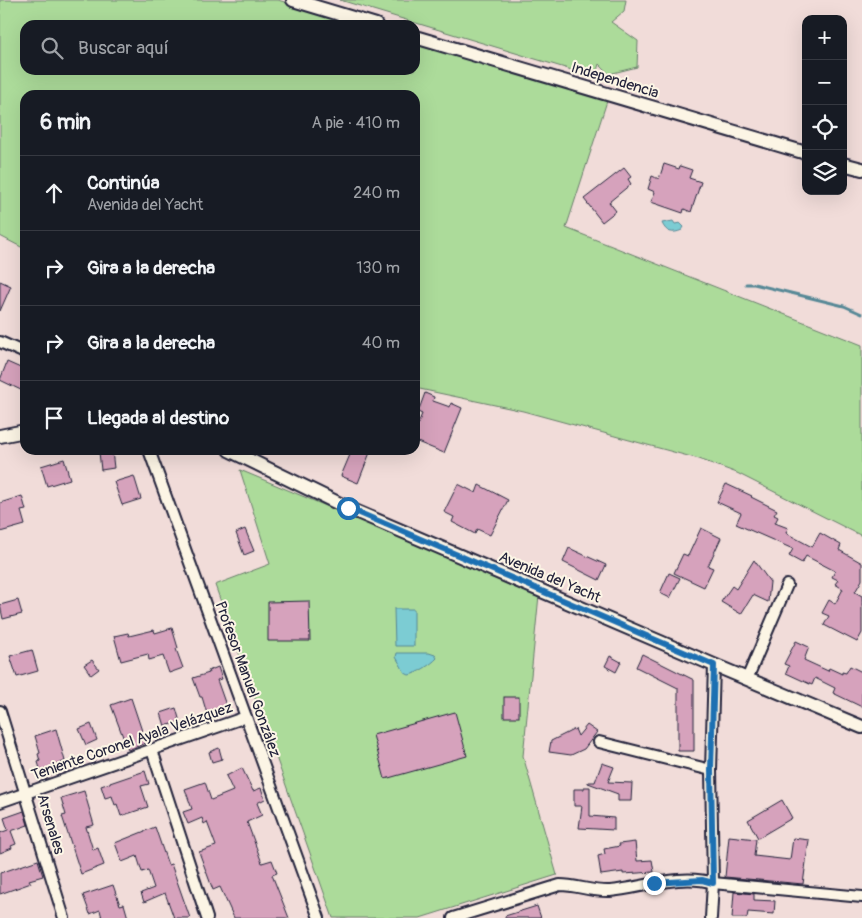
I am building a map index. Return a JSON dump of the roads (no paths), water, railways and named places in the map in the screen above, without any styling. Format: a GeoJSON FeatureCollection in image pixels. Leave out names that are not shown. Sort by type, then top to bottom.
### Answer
{"type":"FeatureCollection","features":[{"type":"Feature","properties":{"kind":"street"},"geometry":{"type":"LineString","coordinates":[[293,0],[359,20]]}},
{"type":"Feature","properties":{"kind":"street","name":"Independencia"},"geometry":{"type":"LineString","coordinates":[[420,38],[802,152]]}},
{"type":"Feature","properties":{"kind":"street"},"geometry":{"type":"LineString","coordinates":[[847,165],[862,169]]}},
{"type":"Feature","properties":{"kind":"street"},"geometry":{"type":"LineString","coordinates":[[0,342],[20,352]]}},
{"type":"Feature","properties":{"kind":"street"},"geometry":{"type":"LineString","coordinates":[[0,436],[20,432]]}},
{"type":"Feature","properties":{"kind":"street","name":"Profesor Manuel González"},"geometry":{"type":"LineString","coordinates":[[151,455],[319,918]]}},
{"type":"Feature","properties":{"kind":"street","name":"Avenida del Yacht"},"geometry":{"type":"LineString","coordinates":[[239,455],[348,508],[862,727]]}},
{"type":"Feature","properties":{"kind":"street"},"geometry":{"type":"LineString","coordinates":[[746,679],[787,585]]}},
{"type":"Feature","properties":{"kind":"street"},"geometry":{"type":"LineString","coordinates":[[711,918],[713,883],[711,770],[714,665]]}},
{"type":"Feature","properties":{"kind":"street","name":"Arsenales"},"geometry":{"type":"LineString","coordinates":[[0,711],[64,918]]}},
{"type":"Feature","properties":{"kind":"street","name":"Teniente Coronel Ayala Velázquez"},"geometry":{"type":"LineString","coordinates":[[0,802],[246,717]]}},
{"type":"Feature","properties":{"kind":"street"},"geometry":{"type":"LineString","coordinates":[[598,742],[711,770]]}},
{"type":"Feature","properties":{"kind":"street"},"geometry":{"type":"LineString","coordinates":[[152,750],[207,918]]}},
{"type":"Feature","properties":{"kind":"street"},"geometry":{"type":"LineString","coordinates":[[453,918],[473,915],[560,885],[573,885],[591,890],[608,891],[654,883],[702,880],[713,883],[862,897]]}},
{"type":"Feature","properties":{"kind":"water"},"geometry":{"type":"Polygon","coordinates":[[[673,221],[675,224],[680,223],[684,227],[682,230],[670,232],[662,223],[673,221]]]}},
{"type":"Feature","properties":{"kind":"water"},"geometry":{"type":"Polygon","coordinates":[[[394,609],[414,609],[414,646],[395,646],[394,609]]]}},
{"type":"Feature","properties":{"kind":"water"},"geometry":{"type":"Polygon","coordinates":[[[397,653],[429,653],[437,658],[416,673],[409,675],[405,673],[396,657],[397,653]]]}},
{"type":"Feature","properties":{"kind":"waterway"},"geometry":{"type":"LineString","coordinates":[[746,284],[754,284],[844,306],[862,314]]}}]}
